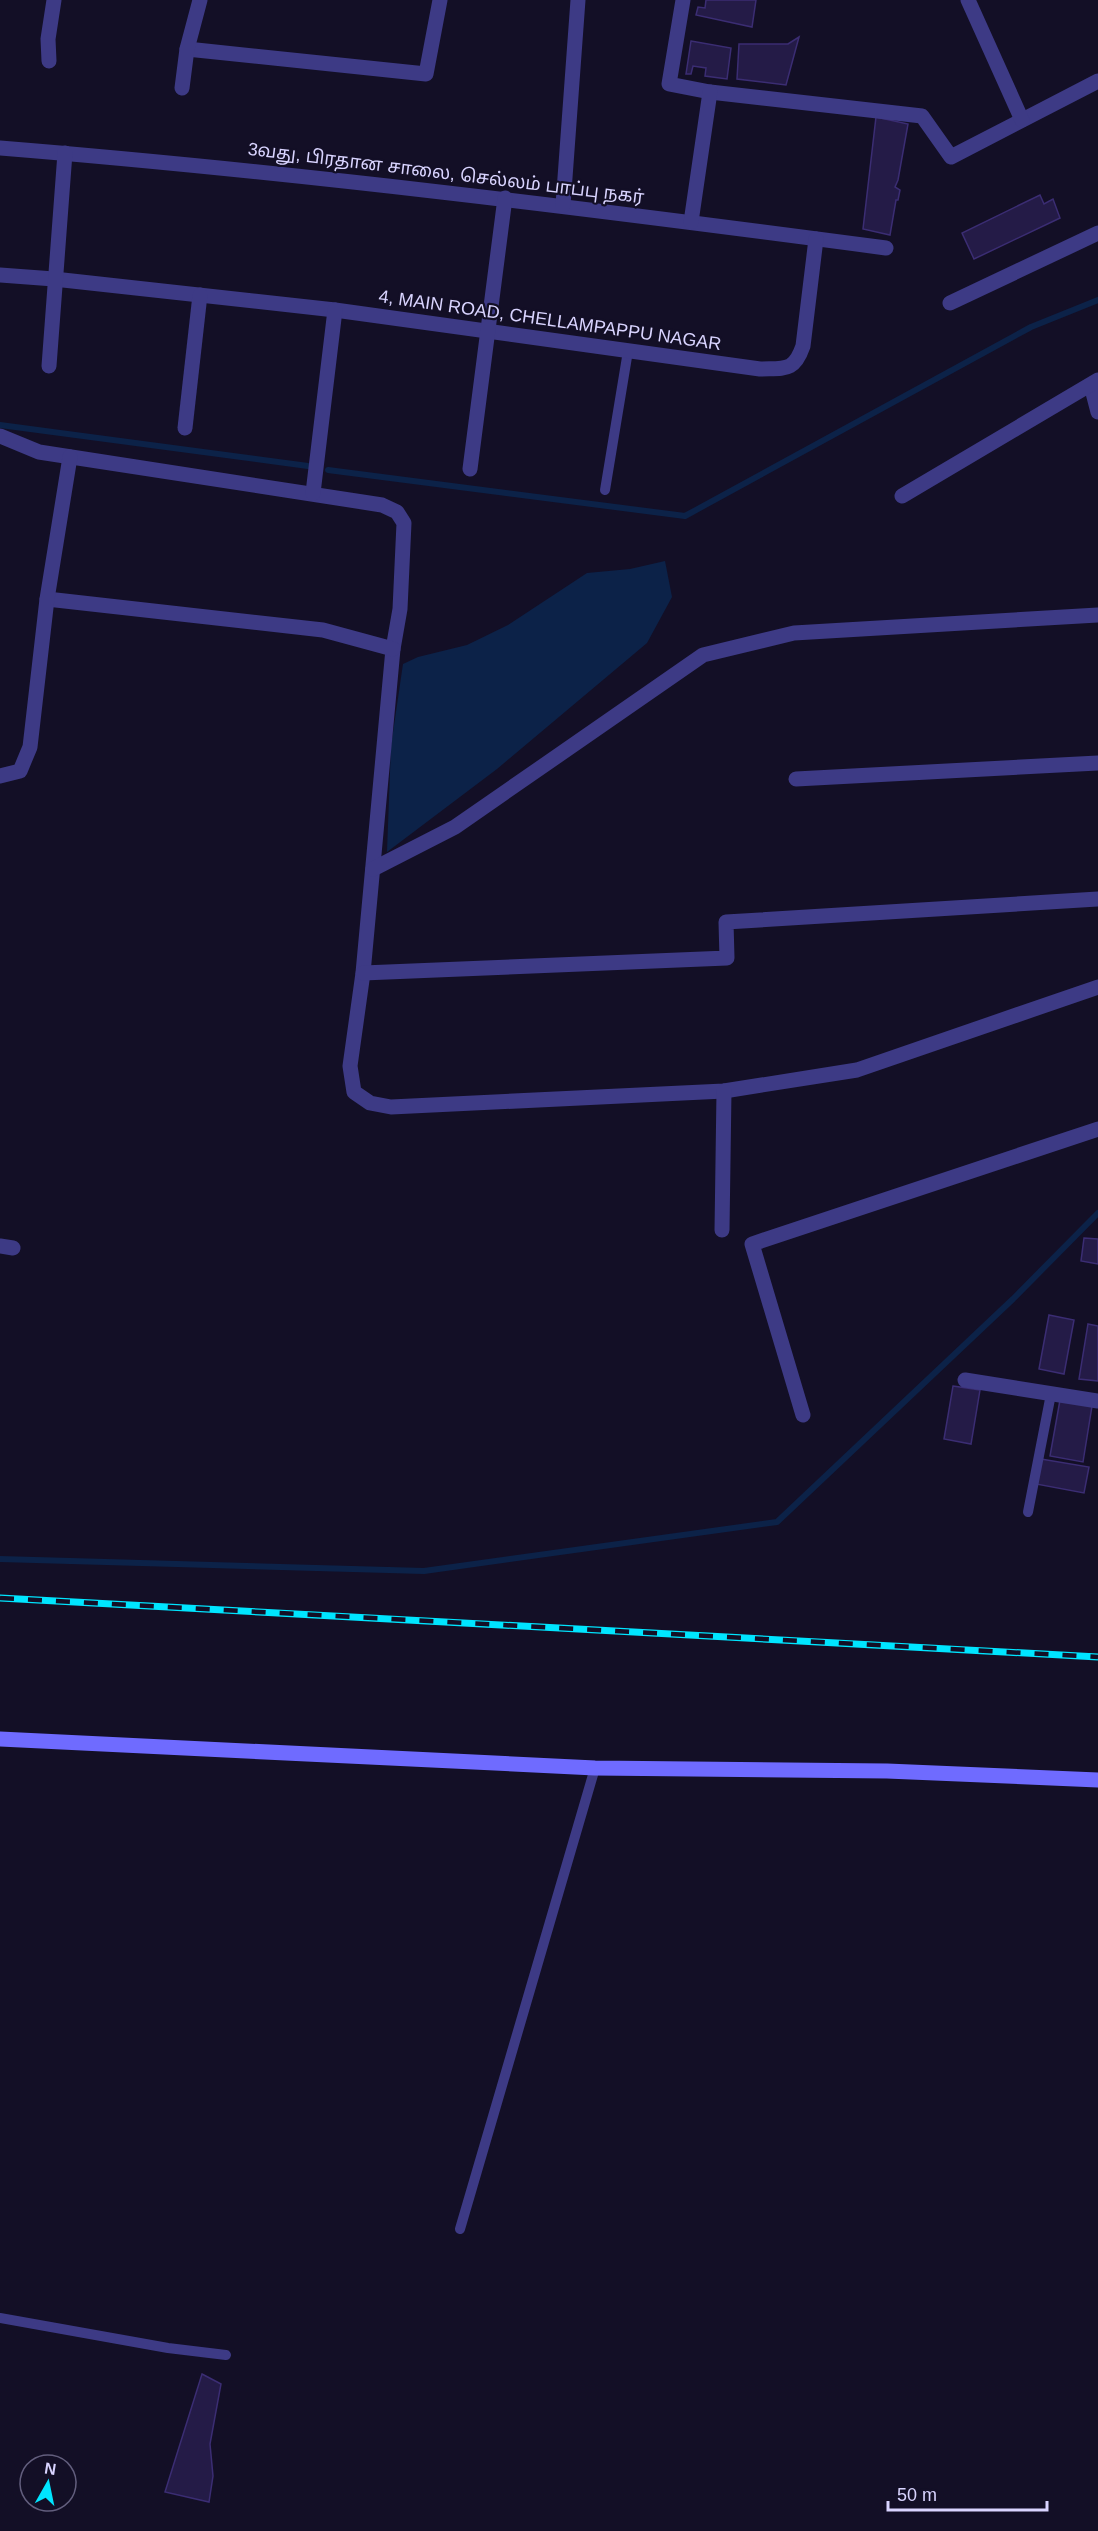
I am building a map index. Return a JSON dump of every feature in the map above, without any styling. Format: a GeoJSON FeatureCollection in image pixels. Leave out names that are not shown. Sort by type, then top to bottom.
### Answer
{"type":"FeatureCollection","features":[{"type":"Feature","properties":{"kind":"street"},"geometry":{"type":"LineString","coordinates":[[49,61],[48,39],[54,0]]}},
{"type":"Feature","properties":{"kind":"street"},"geometry":{"type":"LineString","coordinates":[[182,88],[187,49],[200,0]]}},
{"type":"Feature","properties":{"kind":"street"},"geometry":{"type":"LineString","coordinates":[[187,49],[426,74],[440,0]]}},
{"type":"Feature","properties":{"kind":"street"},"geometry":{"type":"LineString","coordinates":[[563,205],[578,0]]}},
{"type":"Feature","properties":{"kind":"street"},"geometry":{"type":"LineString","coordinates":[[683,0],[669,84],[710,92],[922,116],[951,157],[1098,81]]}},
{"type":"Feature","properties":{"kind":"street"},"geometry":{"type":"LineString","coordinates":[[968,0],[1022,120]]}},
{"type":"Feature","properties":{"kind":"street"},"geometry":{"type":"LineString","coordinates":[[691,222],[710,92]]}},
{"type":"Feature","properties":{"kind":"street","name":"3வது, பிரதான சாலை, செல்லம் பாப்பு நகர்"},"geometry":{"type":"LineString","coordinates":[[0,148],[171,162],[505,198],[886,248]]}},
{"type":"Feature","properties":{"kind":"street"},"geometry":{"type":"LineString","coordinates":[[50,366],[54,279],[65,153]]}},
{"type":"Feature","properties":{"kind":"street"},"geometry":{"type":"LineString","coordinates":[[470,469],[505,198]]}},
{"type":"Feature","properties":{"kind":"street"},"geometry":{"type":"LineString","coordinates":[[950,303],[1098,233]]}},
{"type":"Feature","properties":{"kind":"street","name":"4, MAIN ROAD, CHELLAMPAPPU NAGAR"},"geometry":{"type":"LineString","coordinates":[[0,275],[335,310],[760,369],[787,368],[798,360],[803,346],[816,238]]}},
{"type":"Feature","properties":{"kind":"street"},"geometry":{"type":"LineString","coordinates":[[184,428],[200,295]]}},
{"type":"Feature","properties":{"kind":"street"},"geometry":{"type":"LineString","coordinates":[[313,494],[335,310]]}},
{"type":"Feature","properties":{"kind":"street"},"geometry":{"type":"LineString","coordinates":[[902,496],[1094,382],[1098,412]]}},
{"type":"Feature","properties":{"kind":"street"},"geometry":{"type":"LineString","coordinates":[[0,436],[39,452],[382,506],[397,512],[404,523],[400,609],[393,649],[363,973],[350,1066],[354,1092],[370,1103],[391,1107],[724,1091],[857,1070],[1098,987]]}},
{"type":"Feature","properties":{"kind":"street"},"geometry":{"type":"LineString","coordinates":[[0,776],[20,771],[30,747],[47,599],[70,457]]}},
{"type":"Feature","properties":{"kind":"street"},"geometry":{"type":"LineString","coordinates":[[47,599],[323,630],[393,649]]}},
{"type":"Feature","properties":{"kind":"street"},"geometry":{"type":"LineString","coordinates":[[373,869],[455,827],[703,655],[794,633],[1098,615]]}},
{"type":"Feature","properties":{"kind":"street"},"geometry":{"type":"LineString","coordinates":[[796,779],[1098,763]]}},
{"type":"Feature","properties":{"kind":"street"},"geometry":{"type":"LineString","coordinates":[[363,973],[727,958],[726,922],[1098,898]]}},
{"type":"Feature","properties":{"kind":"street"},"geometry":{"type":"LineString","coordinates":[[722,1230],[724,1091]]}},
{"type":"Feature","properties":{"kind":"street"},"geometry":{"type":"LineString","coordinates":[[803,1415],[752,1244],[1098,1129]]}},
{"type":"Feature","properties":{"kind":"street"},"geometry":{"type":"LineString","coordinates":[[966,1380],[1098,1401]]}},
{"type":"Feature","properties":{"kind":"street"},"geometry":{"type":"LineString","coordinates":[[0,1740],[595,1768],[875,1770],[1098,1780]]}},
{"type":"Feature","properties":{"kind":"lane"},"geometry":{"type":"LineString","coordinates":[[605,490],[628,351]]}},
{"type":"Feature","properties":{"kind":"lane"},"geometry":{"type":"LineString","coordinates":[[1028,1512],[1051,1394]]}},
{"type":"Feature","properties":{"kind":"lane"},"geometry":{"type":"LineString","coordinates":[[460,2229],[595,1768]]}},
{"type":"Feature","properties":{"kind":"lane"},"geometry":{"type":"LineString","coordinates":[[0,2318],[168,2348],[226,2355]]}},
{"type":"Feature","properties":{"kind":"water"},"geometry":{"type":"Polygon","coordinates":[[[665,561],[672,597],[647,643],[497,769],[387,852],[391,746],[403,664],[418,657],[467,645],[508,625],[587,573],[630,569],[665,561]]]}},
{"type":"Feature","properties":{"kind":"building"},"geometry":{"type":"Polygon","coordinates":[[[706,0],[756,0],[752,27],[696,15],[698,7],[705,8],[706,0]]]}},
{"type":"Feature","properties":{"kind":"building"},"geometry":{"type":"Polygon","coordinates":[[[799,37],[786,85],[737,79],[739,44],[788,44],[799,37]]]}},
{"type":"Feature","properties":{"kind":"building"},"geometry":{"type":"Polygon","coordinates":[[[691,41],[731,48],[727,79],[705,76],[706,68],[693,66],[691,74],[686,74],[691,41]]]}},
{"type":"Feature","properties":{"kind":"building"},"geometry":{"type":"Polygon","coordinates":[[[876,117],[908,124],[895,187],[900,190],[890,235],[863,229],[876,117]]]}},
{"type":"Feature","properties":{"kind":"building"},"geometry":{"type":"Polygon","coordinates":[[[1040,195],[1044,204],[1053,199],[1060,218],[974,259],[962,233],[1040,195]]]}},
{"type":"Feature","properties":{"kind":"building"},"geometry":{"type":"Polygon","coordinates":[[[1084,1238],[1098,1239],[1098,1264],[1081,1261],[1084,1238]]]}},
{"type":"Feature","properties":{"kind":"building"},"geometry":{"type":"Polygon","coordinates":[[[1049,1315],[1074,1320],[1064,1374],[1039,1369],[1049,1315]]]}},
{"type":"Feature","properties":{"kind":"building"},"geometry":{"type":"Polygon","coordinates":[[[1088,1324],[1098,1326],[1098,1381],[1079,1379],[1088,1324]]]}},
{"type":"Feature","properties":{"kind":"building"},"geometry":{"type":"Polygon","coordinates":[[[953,1386],[980,1390],[971,1444],[944,1439],[953,1386]]]}},
{"type":"Feature","properties":{"kind":"building"},"geometry":{"type":"Polygon","coordinates":[[[1060,1400],[1092,1406],[1083,1462],[1050,1456],[1060,1400]]]}},
{"type":"Feature","properties":{"kind":"building"},"geometry":{"type":"Polygon","coordinates":[[[1041,1459],[1089,1467],[1084,1493],[1036,1484],[1041,1459]]]}},
{"type":"Feature","properties":{"kind":"building"},"geometry":{"type":"Polygon","coordinates":[[[202,2374],[221,2384],[210,2444],[213,2476],[209,2502],[165,2492],[202,2374]]]}},
{"type":"Feature","properties":{"kind":"waterway"},"geometry":{"type":"LineString","coordinates":[[328,470],[685,516],[1031,327],[1098,300]]}},
{"type":"Feature","properties":{"kind":"waterway"},"geometry":{"type":"LineString","coordinates":[[0,425],[308,466]]}},
{"type":"Feature","properties":{"kind":"waterway"},"geometry":{"type":"LineString","coordinates":[[0,1559],[424,1571],[777,1522],[1013,1299],[1098,1213]]}},
{"type":"Feature","properties":{"kind":"railway"},"geometry":{"type":"LineString","coordinates":[[0,1598],[1098,1657]]}}]}
